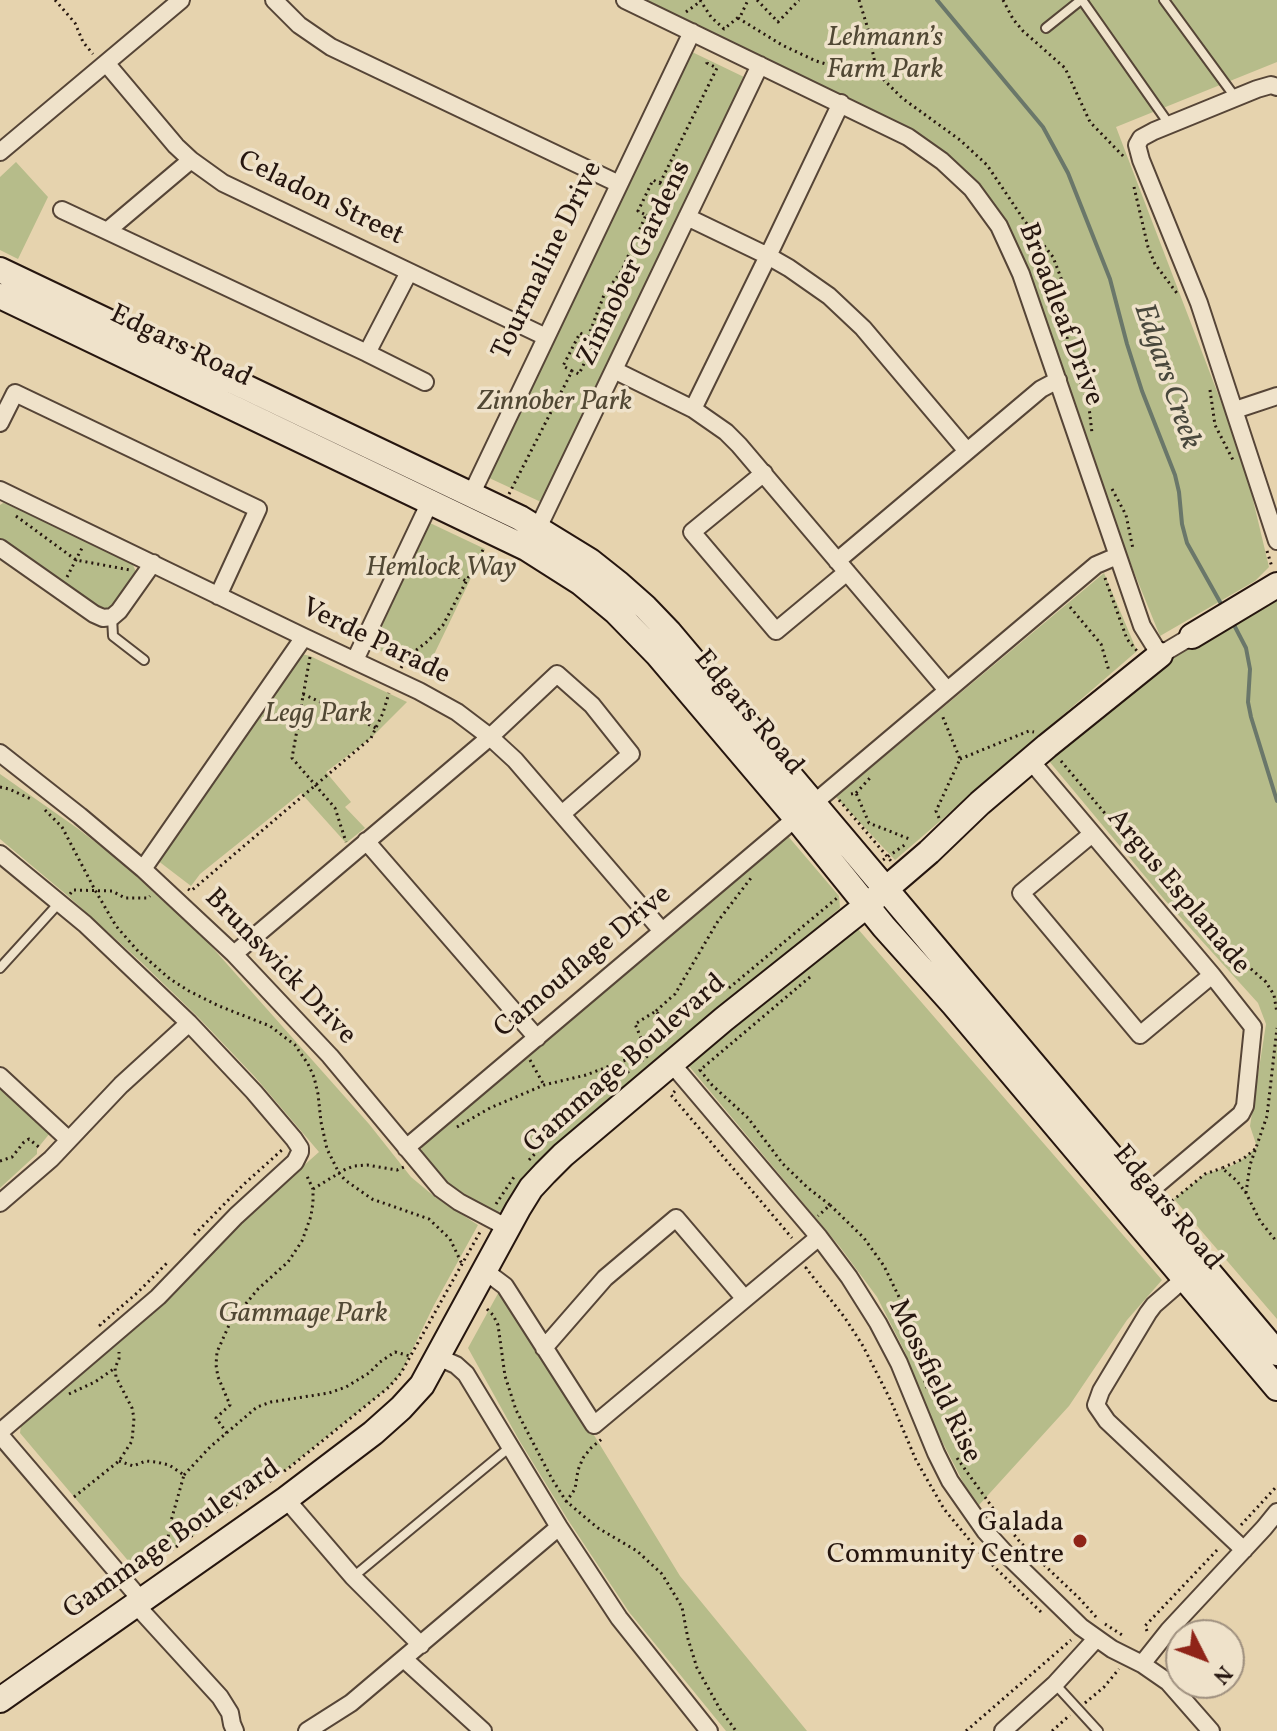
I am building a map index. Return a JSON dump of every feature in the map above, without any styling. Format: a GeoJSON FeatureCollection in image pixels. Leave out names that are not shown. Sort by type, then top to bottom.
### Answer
{"type":"FeatureCollection","features":[{"type":"Feature","properties":{"kind":"main road","name":"Edgars Road"},"geometry":{"type":"LineString","coordinates":[[0,270],[466,506],[496,520],[538,528],[590,561],[645,607],[677,642],[805,811],[866,906],[1277,1353]]}},
{"type":"Feature","properties":{"kind":"main road","name":"Edgars Road"},"geometry":{"type":"LineString","coordinates":[[0,296],[435,491]]}},
{"type":"Feature","properties":{"kind":"main road","name":"Edgars Road"},"geometry":{"type":"LineString","coordinates":[[496,520],[526,548],[581,583],[625,620],[805,811],[885,889],[1136,1203],[1185,1278],[1277,1388]]}},
{"type":"Feature","properties":{"kind":"main road","name":"Gammage Boulevard"},"geometry":{"type":"LineString","coordinates":[[1192,636],[1271,583]]}},
{"type":"Feature","properties":{"kind":"main road","name":"Gammage Boulevard"},"geometry":{"type":"LineString","coordinates":[[0,1700],[136,1597],[286,1499],[401,1408],[422,1385],[438,1357],[459,1293],[498,1223],[545,1173],[681,1066],[929,852],[1038,747],[1148,653]]}},
{"type":"Feature","properties":{"kind":"street"},"geometry":{"type":"LineString","coordinates":[[0,152],[99,59],[181,0]]}},
{"type":"Feature","properties":{"kind":"street"},"geometry":{"type":"LineString","coordinates":[[274,0],[299,25],[331,47],[619,184]]}},
{"type":"Feature","properties":{"kind":"street","name":"Broadleaf Drive"},"geometry":{"type":"LineString","coordinates":[[633,2],[841,103],[925,148],[957,174],[986,206],[999,226],[1021,274],[1142,626],[1148,653]]}},
{"type":"Feature","properties":{"kind":"street","name":"Tourmaline Drive"},"geometry":{"type":"LineString","coordinates":[[466,506],[692,32]]}},
{"type":"Feature","properties":{"kind":"street","name":"Celadon Street"},"geometry":{"type":"LineString","coordinates":[[99,59],[162,132],[191,160],[223,183],[546,337]]}},
{"type":"Feature","properties":{"kind":"street","name":"Zinnober Gardens"},"geometry":{"type":"LineString","coordinates":[[538,528],[760,65]]}},
{"type":"Feature","properties":{"kind":"street"},"geometry":{"type":"LineString","coordinates":[[1271,543],[1235,410],[1199,303],[1132,156],[1141,138],[1263,87],[1277,87]]}},
{"type":"Feature","properties":{"kind":"street"},"geometry":{"type":"LineString","coordinates":[[693,409],[841,103]]}},
{"type":"Feature","properties":{"kind":"street"},"geometry":{"type":"LineString","coordinates":[[107,231],[191,160]]}},
{"type":"Feature","properties":{"kind":"street"},"geometry":{"type":"LineString","coordinates":[[62,210],[425,382]]}},
{"type":"Feature","properties":{"kind":"street"},"geometry":{"type":"LineString","coordinates":[[687,217],[768,256],[809,281],[845,311],[967,451]]}},
{"type":"Feature","properties":{"kind":"street"},"geometry":{"type":"LineString","coordinates":[[367,353],[409,272]]}},
{"type":"Feature","properties":{"kind":"street"},"geometry":{"type":"LineString","coordinates":[[614,370],[693,409],[726,432],[947,690]]}},
{"type":"Feature","properties":{"kind":"street"},"geometry":{"type":"LineString","coordinates":[[764,473],[692,532],[776,631],[967,451],[1041,389],[1058,380]]}},
{"type":"Feature","properties":{"kind":"street"},"geometry":{"type":"LineString","coordinates":[[0,423],[15,393],[258,509],[218,596]]}},
{"type":"Feature","properties":{"kind":"street"},"geometry":{"type":"LineString","coordinates":[[1235,410],[1277,396]]}},
{"type":"Feature","properties":{"kind":"street","name":"Verde Parade"},"geometry":{"type":"LineString","coordinates":[[0,490],[218,596],[300,643],[355,660],[439,701],[490,737],[515,760],[662,931]]}},
{"type":"Feature","properties":{"kind":"street"},"geometry":{"type":"LineString","coordinates":[[355,660],[435,491]]}},
{"type":"Feature","properties":{"kind":"street"},"geometry":{"type":"LineString","coordinates":[[0,548],[103,618],[112,617],[119,611],[153,563]]}},
{"type":"Feature","properties":{"kind":"street","name":"Camouflage Drive"},"geometry":{"type":"LineString","coordinates":[[410,1154],[522,1050],[662,931],[1096,565],[1117,556]]}},
{"type":"Feature","properties":{"kind":"street","name":"Gammage Boulevard"},"geometry":{"type":"LineString","coordinates":[[1148,653],[1192,636]]}},
{"type":"Feature","properties":{"kind":"street"},"geometry":{"type":"LineString","coordinates":[[143,869],[300,643]]}},
{"type":"Feature","properties":{"kind":"street"},"geometry":{"type":"LineString","coordinates":[[234,954],[490,737],[557,674],[592,705],[631,754],[563,813]]}},
{"type":"Feature","properties":{"kind":"street","name":"Argus Esplanade"},"geometry":{"type":"LineString","coordinates":[[1038,747],[1092,834],[1253,1027],[1245,1106],[1241,1114],[1136,1203]]}},
{"type":"Feature","properties":{"kind":"street","name":"Brunswick Drive"},"geometry":{"type":"LineString","coordinates":[[0,753],[160,883],[234,954],[330,1056],[441,1189],[498,1223]]}},
{"type":"Feature","properties":{"kind":"street"},"geometry":{"type":"LineString","coordinates":[[1092,834],[1021,893],[1140,1035],[1212,975]]}},
{"type":"Feature","properties":{"kind":"street"},"geometry":{"type":"LineString","coordinates":[[366,841],[537,1038]]}},
{"type":"Feature","properties":{"kind":"street"},"geometry":{"type":"LineString","coordinates":[[0,854],[133,968],[254,1092],[300,1148],[295,1162],[236,1216],[158,1297],[0,1433],[220,1697],[230,1713],[235,1731]]}},
{"type":"Feature","properties":{"kind":"street"},"geometry":{"type":"LineString","coordinates":[[0,1203],[51,1159],[121,1085],[189,1023]]}},
{"type":"Feature","properties":{"kind":"street","name":"Mossfield Rise"},"geometry":{"type":"LineString","coordinates":[[681,1066],[849,1277],[899,1363],[936,1453],[967,1506],[1005,1553],[1096,1639],[1134,1655],[1168,1682],[1211,1731]]}},
{"type":"Feature","properties":{"kind":"street"},"geometry":{"type":"LineString","coordinates":[[0,1076],[69,1140]]}},
{"type":"Feature","properties":{"kind":"street"},"geometry":{"type":"LineString","coordinates":[[544,1348],[605,1278],[676,1218],[745,1299]]}},
{"type":"Feature","properties":{"kind":"street"},"geometry":{"type":"LineString","coordinates":[[473,1268],[505,1286],[598,1432],[745,1299],[819,1237]]}},
{"type":"Feature","properties":{"kind":"street"},"geometry":{"type":"LineString","coordinates":[[1185,1278],[1148,1313],[1101,1391],[1096,1405],[1107,1421],[1244,1550]]}},
{"type":"Feature","properties":{"kind":"street"},"geometry":{"type":"LineString","coordinates":[[438,1357],[456,1365],[466,1374],[619,1618],[709,1731]]}},
{"type":"Feature","properties":{"kind":"street"},"geometry":{"type":"LineString","coordinates":[[286,1499],[353,1577],[421,1645]]}},
{"type":"Feature","properties":{"kind":"street"},"geometry":{"type":"LineString","coordinates":[[1134,1655],[1169,1630],[1277,1512]]}},
{"type":"Feature","properties":{"kind":"street"},"geometry":{"type":"LineString","coordinates":[[307,1731],[351,1703],[421,1645],[555,1520]]}},
{"type":"Feature","properties":{"kind":"street"},"geometry":{"type":"LineString","coordinates":[[1003,1731],[1055,1684],[1096,1639]]}},
{"type":"Feature","properties":{"kind":"street"},"geometry":{"type":"LineString","coordinates":[[404,1659],[483,1731]]}},
{"type":"Feature","properties":{"kind":"lane"},"geometry":{"type":"LineString","coordinates":[[1046,28],[1081,0],[1170,125]]}},
{"type":"Feature","properties":{"kind":"lane"},"geometry":{"type":"LineString","coordinates":[[1164,0],[1235,98]]}},
{"type":"Feature","properties":{"kind":"lane"},"geometry":{"type":"LineString","coordinates":[[112,617],[113,636],[144,660]]}},
{"type":"Feature","properties":{"kind":"lane"},"geometry":{"type":"LineString","coordinates":[[0,968],[60,903]]}},
{"type":"Feature","properties":{"kind":"lane"},"geometry":{"type":"LineString","coordinates":[[353,1577],[510,1447]]}},
{"type":"Feature","properties":{"kind":"lane"},"geometry":{"type":"LineString","coordinates":[[1055,1684],[1098,1731]]}},
{"type":"Feature","properties":{"kind":"path"},"geometry":{"type":"LineString","coordinates":[[55,0],[75,23],[83,42],[99,59]]}},
{"type":"Feature","properties":{"kind":"path"},"geometry":{"type":"LineString","coordinates":[[700,0],[724,29],[738,18],[748,0]]}},
{"type":"Feature","properties":{"kind":"path"},"geometry":{"type":"LineString","coordinates":[[757,0],[778,22],[799,0]]}},
{"type":"Feature","properties":{"kind":"path"},"geometry":{"type":"LineString","coordinates":[[1003,0],[1023,31],[1065,68],[1090,122],[1132,156],[1128,167]]}},
{"type":"Feature","properties":{"kind":"path"},"geometry":{"type":"LineString","coordinates":[[738,18],[782,45],[816,61],[846,70],[877,73]]}},
{"type":"Feature","properties":{"kind":"path"},"geometry":{"type":"LineString","coordinates":[[660,183],[714,73]]}},
{"type":"Feature","properties":{"kind":"path"},"geometry":{"type":"LineString","coordinates":[[653,180],[669,188],[654,219],[646,215],[638,211],[653,180]]}},
{"type":"Feature","properties":{"kind":"path"},"geometry":{"type":"LineString","coordinates":[[1133,185],[1155,264],[1181,299]]}},
{"type":"Feature","properties":{"kind":"path"},"geometry":{"type":"LineString","coordinates":[[588,337],[604,295],[626,262],[646,215]]}},
{"type":"Feature","properties":{"kind":"path"},"geometry":{"type":"LineString","coordinates":[[580,333],[595,341],[579,374],[572,371],[563,366],[580,333]]}},
{"type":"Feature","properties":{"kind":"path"},"geometry":{"type":"LineString","coordinates":[[1070,353],[1089,407],[1094,442]]}},
{"type":"Feature","properties":{"kind":"path"},"geometry":{"type":"LineString","coordinates":[[191,891],[371,738],[406,658],[443,625],[572,371]]}},
{"type":"Feature","properties":{"kind":"path"},"geometry":{"type":"LineString","coordinates":[[1209,382],[1215,425],[1235,464]]}},
{"type":"Feature","properties":{"kind":"path"},"geometry":{"type":"LineString","coordinates":[[1112,489],[1124,508],[1130,536]]}},
{"type":"Feature","properties":{"kind":"path"},"geometry":{"type":"LineString","coordinates":[[9,511],[76,560],[131,571]]}},
{"type":"Feature","properties":{"kind":"path"},"geometry":{"type":"LineString","coordinates":[[60,589],[90,534]]}},
{"type":"Feature","properties":{"kind":"path"},"geometry":{"type":"LineString","coordinates":[[1271,543],[1271,583]]}},
{"type":"Feature","properties":{"kind":"path"},"geometry":{"type":"LineString","coordinates":[[407,550],[466,581]]}},
{"type":"Feature","properties":{"kind":"path"},"geometry":{"type":"LineString","coordinates":[[1104,573],[1127,639],[1148,653]]}},
{"type":"Feature","properties":{"kind":"path"},"geometry":{"type":"LineString","coordinates":[[1070,607],[1101,644],[1110,674]]}},
{"type":"Feature","properties":{"kind":"path"},"geometry":{"type":"LineString","coordinates":[[300,643],[310,654],[292,758],[335,808],[352,853]]}},
{"type":"Feature","properties":{"kind":"path"},"geometry":{"type":"LineString","coordinates":[[303,694],[376,728]]}},
{"type":"Feature","properties":{"kind":"path"},"geometry":{"type":"LineString","coordinates":[[936,721],[942,716]]}},
{"type":"Feature","properties":{"kind":"path"},"geometry":{"type":"LineString","coordinates":[[960,759],[1029,731],[1038,747],[1165,885],[1229,950],[1266,982],[1274,995],[1277,1013]]}},
{"type":"Feature","properties":{"kind":"path"},"geometry":{"type":"LineString","coordinates":[[873,774],[856,793],[836,797],[887,856]]}},
{"type":"Feature","properties":{"kind":"path"},"geometry":{"type":"LineString","coordinates":[[0,787],[37,803],[62,827],[116,926],[170,979],[204,999],[270,1026],[295,1045],[314,1077],[327,1149],[339,1173],[372,1199],[429,1219],[473,1268]]}},
{"type":"Feature","properties":{"kind":"path"},"geometry":{"type":"LineString","coordinates":[[856,793],[869,823],[912,840]]}},
{"type":"Feature","properties":{"kind":"path"},"geometry":{"type":"LineString","coordinates":[[448,1133],[490,1108],[544,1085],[652,1053],[635,1024],[675,994],[718,921],[756,872]]}},
{"type":"Feature","properties":{"kind":"path"},"geometry":{"type":"LineString","coordinates":[[60,903],[73,890],[112,891],[125,898],[148,898],[160,883]]}},
{"type":"Feature","properties":{"kind":"path"},"geometry":{"type":"LineString","coordinates":[[656,1011],[672,1036],[681,1066],[671,1095],[809,1257],[806,1268],[845,1318],[875,1367],[916,1460],[944,1509],[981,1554],[1049,1619]]}},
{"type":"Feature","properties":{"kind":"path"},"geometry":{"type":"LineString","coordinates":[[1246,1193],[1250,1165],[1267,1116],[1277,1028]]}},
{"type":"Feature","properties":{"kind":"path"},"geometry":{"type":"LineString","coordinates":[[522,1050],[544,1085]]}},
{"type":"Feature","properties":{"kind":"path"},"geometry":{"type":"LineString","coordinates":[[0,1161],[12,1157],[29,1139],[51,1159]]}},
{"type":"Feature","properties":{"kind":"path"},"geometry":{"type":"LineString","coordinates":[[1174,1199],[1205,1174],[1231,1166],[1257,1147]]}},
{"type":"Feature","properties":{"kind":"path"},"geometry":{"type":"LineString","coordinates":[[188,1242],[284,1148]]}},
{"type":"Feature","properties":{"kind":"path"},"geometry":{"type":"LineString","coordinates":[[313,1189],[339,1173],[360,1165],[400,1169],[410,1154]]}},
{"type":"Feature","properties":{"kind":"path"},"geometry":{"type":"LineString","coordinates":[[227,1433],[216,1418],[230,1405],[218,1377],[217,1352],[230,1323],[295,1253],[302,1241],[311,1216],[313,1189],[295,1162]]}},
{"type":"Feature","properties":{"kind":"path"},"geometry":{"type":"LineString","coordinates":[[1222,1168],[1246,1193],[1260,1221],[1277,1242]]}},
{"type":"Feature","properties":{"kind":"path"},"geometry":{"type":"LineString","coordinates":[[830,1205],[864,1238],[884,1266],[900,1299],[929,1394]]}},
{"type":"Feature","properties":{"kind":"path"},"geometry":{"type":"LineString","coordinates":[[136,1597],[151,1569],[166,1554],[290,1467],[373,1401],[401,1373],[410,1356],[459,1293],[498,1223]]}},
{"type":"Feature","properties":{"kind":"path"},"geometry":{"type":"LineString","coordinates":[[62,1506],[119,1461],[132,1441],[132,1408],[116,1377],[119,1353],[100,1325],[169,1262]]}},
{"type":"Feature","properties":{"kind":"path"},"geometry":{"type":"LineString","coordinates":[[459,1293],[485,1307],[496,1320],[505,1376],[516,1410],[539,1457],[566,1501],[598,1528],[644,1557],[662,1574],[682,1607],[697,1668],[736,1731]]}},
{"type":"Feature","properties":{"kind":"path"},"geometry":{"type":"LineString","coordinates":[[166,1554],[169,1528],[184,1475],[193,1463],[257,1407],[338,1390],[360,1379],[395,1352],[410,1356]]}},
{"type":"Feature","properties":{"kind":"path"},"geometry":{"type":"LineString","coordinates":[[555,1520],[575,1489],[578,1470],[598,1432]]}},
{"type":"Feature","properties":{"kind":"path"},"geometry":{"type":"LineString","coordinates":[[953,1451],[1020,1542],[1134,1655]]}},
{"type":"Feature","properties":{"kind":"path"},"geometry":{"type":"LineString","coordinates":[[119,1461],[129,1466],[146,1461],[156,1462],[169,1465],[184,1475]]}},
{"type":"Feature","properties":{"kind":"path"},"geometry":{"type":"LineString","coordinates":[[1146,1635],[1145,1626],[1277,1486]]}},
{"type":"Feature","properties":{"kind":"path"},"geometry":{"type":"LineString","coordinates":[[966,1731],[1072,1641]]}},
{"type":"Feature","properties":{"kind":"green space","name":"Lehmann’s Farm Park"},"geometry":{"type":"Polygon","coordinates":[[[648,0],[1277,0],[1277,62],[1116,127],[1244,462],[1269,567],[1255,581],[1160,636],[1068,395],[1031,280],[947,156],[649,7],[648,0]]]}},
{"type":"Feature","properties":{"kind":"green space","name":"Zinnober Park"},"geometry":{"type":"Polygon","coordinates":[[[690,51],[744,77],[541,502],[487,477],[690,51]]]}},
{"type":"Feature","properties":{"kind":"green space"},"geometry":{"type":"Polygon","coordinates":[[[16,162],[48,197],[18,259],[0,250],[0,177],[16,162]]]}},
{"type":"Feature","properties":{"kind":"green space"},"geometry":{"type":"Polygon","coordinates":[[[3,503],[133,565],[136,572],[133,580],[111,610],[97,609],[0,541],[0,505],[3,503]]]}},
{"type":"Feature","properties":{"kind":"green space","name":"Hemlock Way"},"geometry":{"type":"Polygon","coordinates":[[[430,523],[485,549],[426,671],[372,647],[430,523]]]}},
{"type":"Feature","properties":{"kind":"green space"},"geometry":{"type":"Polygon","coordinates":[[[1104,573],[1137,651],[895,860],[836,797],[1104,573]]]}},
{"type":"Feature","properties":{"kind":"green space"},"geometry":{"type":"Polygon","coordinates":[[[1277,594],[1277,1319],[1174,1199],[1205,1174],[1231,1166],[1257,1147],[1250,1126],[1266,1024],[1258,1003],[1163,898],[1049,761],[1175,655],[1277,594]]]}},
{"type":"Feature","properties":{"kind":"green space","name":"Legg Park"},"geometry":{"type":"Polygon","coordinates":[[[302,654],[407,702],[371,738],[326,772],[351,802],[345,807],[365,828],[346,843],[301,793],[200,874],[191,886],[157,860],[302,654]]]}},
{"type":"Feature","properties":{"kind":"green space","name":"Gammage Park"},"geometry":{"type":"Polygon","coordinates":[[[0,774],[138,875],[203,937],[369,1124],[411,1177],[478,1225],[401,1373],[389,1387],[211,1524],[136,1570],[20,1433],[21,1425],[148,1316],[248,1215],[319,1152],[255,1077],[197,1016],[68,896],[0,839],[0,774]]]}},
{"type":"Feature","properties":{"kind":"green space"},"geometry":{"type":"Polygon","coordinates":[[[787,835],[839,896],[840,908],[679,1045],[509,1208],[496,1213],[445,1182],[421,1151],[423,1141],[787,835]]]}},
{"type":"Feature","properties":{"kind":"green space"},"geometry":{"type":"Polygon","coordinates":[[[858,929],[1162,1280],[1127,1320],[1069,1406],[979,1505],[964,1484],[929,1416],[905,1352],[877,1297],[840,1247],[688,1065],[858,929]]]}},
{"type":"Feature","properties":{"kind":"green space"},"geometry":{"type":"Polygon","coordinates":[[[0,1087],[50,1133],[37,1149],[37,1154],[0,1188],[0,1087]]]}},
{"type":"Feature","properties":{"kind":"green space"},"geometry":{"type":"Polygon","coordinates":[[[501,1288],[680,1576],[807,1731],[726,1731],[629,1612],[519,1440],[468,1348],[501,1288]]]}},
{"type":"Feature","properties":{"kind":"waterway","name":"Edgars Creek"},"geometry":{"type":"LineString","coordinates":[[937,0],[1043,127],[1068,173],[1110,279],[1142,391],[1175,475],[1187,543],[1224,609]]}},
{"type":"Feature","properties":{"kind":"waterway","name":"Edgars Creek"},"geometry":{"type":"LineString","coordinates":[[1233,623],[1246,648],[1250,669],[1248,702],[1251,717],[1277,801]]}},
{"type":"Feature","properties":{"kind":"place","name":"Galada Community Centre"},"geometry":{"type":"Point","coordinates":[1080,1541]}}]}
